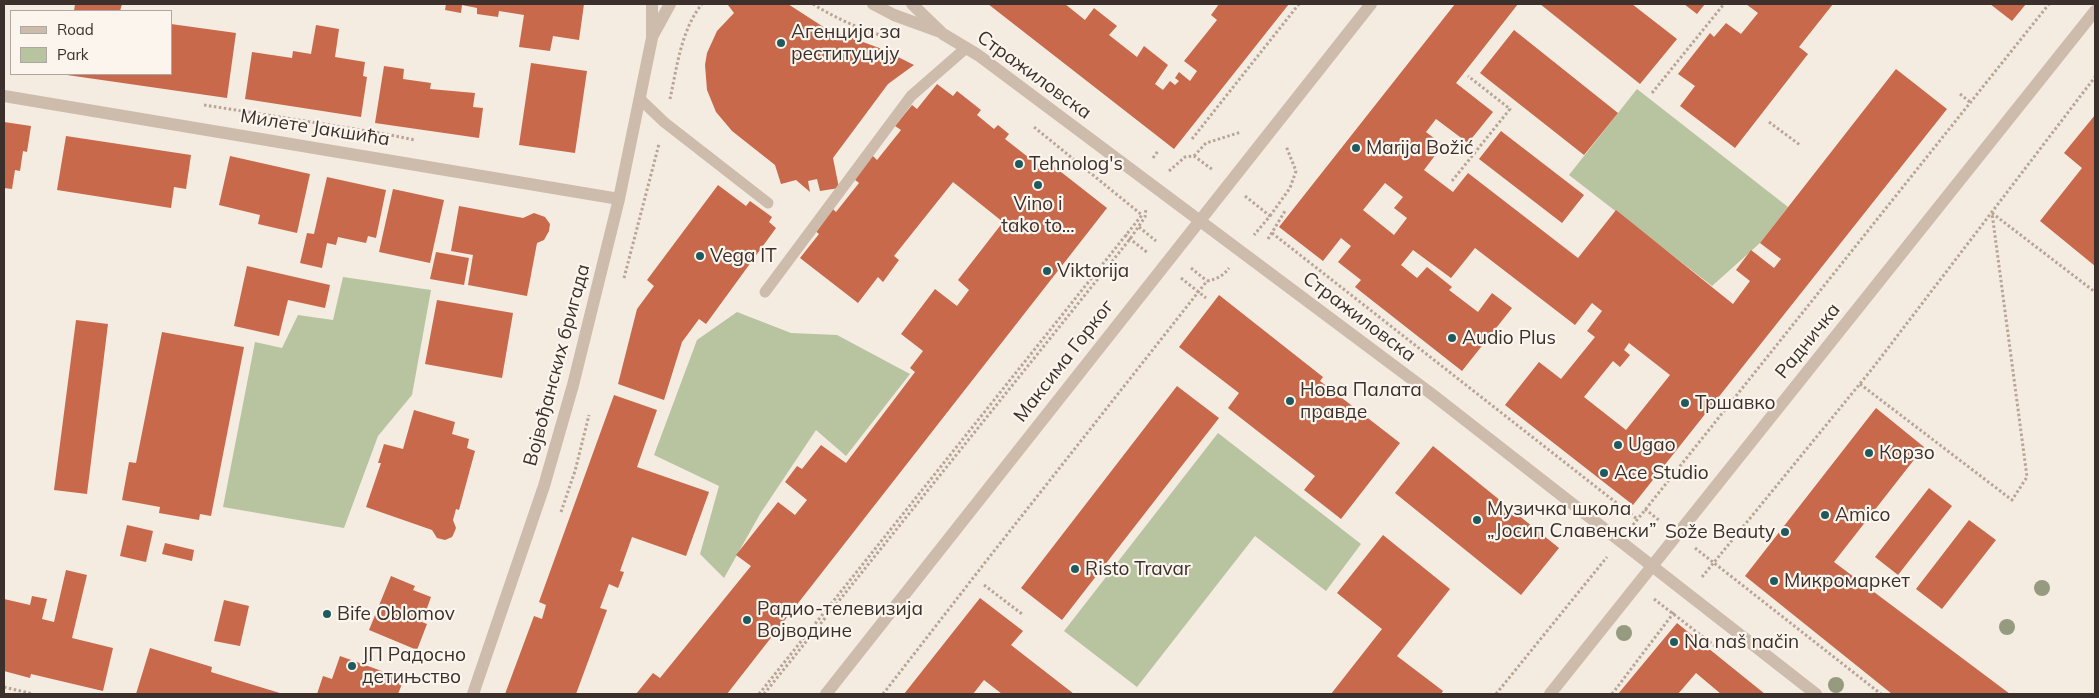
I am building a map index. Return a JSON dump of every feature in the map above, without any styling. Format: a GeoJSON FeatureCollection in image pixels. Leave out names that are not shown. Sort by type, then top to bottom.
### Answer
{"type":"FeatureCollection","features":[{"type":"Feature","properties":{"kind":"street","name":"Војвођанских бригада"},"geometry":{"type":"LineString","coordinates":[[473,694],[544,486],[573,385],[619,199],[640,99],[652,38],[652,4]]}},
{"type":"Feature","properties":{"kind":"street","name":"Војвођанских бригада"},"geometry":{"type":"LineString","coordinates":[[652,38],[670,4]]}},
{"type":"Feature","properties":{"kind":"street","name":"Стражиловска"},"geometry":{"type":"LineString","coordinates":[[873,4],[894,15],[943,34],[966,48],[1433,395],[1816,694]]}},
{"type":"Feature","properties":{"kind":"street","name":"Стражиловска"},"geometry":{"type":"LineString","coordinates":[[912,4],[943,34]]}},
{"type":"Feature","properties":{"kind":"street","name":"Максима Горког"},"geometry":{"type":"LineString","coordinates":[[826,694],[1370,4]]}},
{"type":"Feature","properties":{"kind":"street","name":"Радничка"},"geometry":{"type":"LineString","coordinates":[[1550,694],[2095,11]]}},
{"type":"Feature","properties":{"kind":"street","name":"Милете Јакшића"},"geometry":{"type":"LineString","coordinates":[[4,96],[619,199]]}},
{"type":"Feature","properties":{"kind":"lane"},"geometry":{"type":"LineString","coordinates":[[765,292],[912,96],[966,48]]}},
{"type":"Feature","properties":{"kind":"lane"},"geometry":{"type":"LineString","coordinates":[[640,99],[664,122],[768,203]]}},
{"type":"Feature","properties":{"kind":"path"},"geometry":{"type":"LineString","coordinates":[[813,4],[829,15],[864,30],[887,37]]}},
{"type":"Feature","properties":{"kind":"path"},"geometry":{"type":"LineString","coordinates":[[1192,139],[1299,4]]}},
{"type":"Feature","properties":{"kind":"path"},"geometry":{"type":"LineString","coordinates":[[1652,93],[1724,4]]}},
{"type":"Feature","properties":{"kind":"path"},"geometry":{"type":"LineString","coordinates":[[1496,694],[2049,4]]}},
{"type":"Feature","properties":{"kind":"path"},"geometry":{"type":"LineString","coordinates":[[1452,182],[1510,109],[1468,76]]}},
{"type":"Feature","properties":{"kind":"path"},"geometry":{"type":"LineString","coordinates":[[1612,694],[1713,562],[1860,384],[2095,77]]}},
{"type":"Feature","properties":{"kind":"path"},"geometry":{"type":"LineString","coordinates":[[1960,94],[1970,102]]}},
{"type":"Feature","properties":{"kind":"path"},"geometry":{"type":"LineString","coordinates":[[1194,156],[1206,143],[1277,121],[1296,171],[1290,188],[1270,216]]}},
{"type":"Feature","properties":{"kind":"path"},"geometry":{"type":"LineString","coordinates":[[1769,122],[1800,146]]}},
{"type":"Feature","properties":{"kind":"path"},"geometry":{"type":"LineString","coordinates":[[759,694],[1142,215],[1030,123]]}},
{"type":"Feature","properties":{"kind":"path"},"geometry":{"type":"LineString","coordinates":[[1268,239],[1285,211]]}},
{"type":"Feature","properties":{"kind":"path"},"geometry":{"type":"LineString","coordinates":[[1992,213],[2095,292]]}},
{"type":"Feature","properties":{"kind":"path"},"geometry":{"type":"LineString","coordinates":[[1860,384],[2012,500],[2027,477],[1992,213]]}},
{"type":"Feature","properties":{"kind":"path"},"geometry":{"type":"LineString","coordinates":[[1272,233],[1637,519]]}},
{"type":"Feature","properties":{"kind":"path"},"geometry":{"type":"LineString","coordinates":[[1645,510],[1882,694]]}},
{"type":"Feature","properties":{"kind":"path"},"geometry":{"type":"LineString","coordinates":[[1605,560],[1725,654]]}},
{"type":"Feature","properties":{"kind":"path"},"geometry":{"type":"LineString","coordinates":[[984,585],[1022,614]]}},
{"type":"Feature","properties":{"kind":"path"},"geometry":{"type":"LineString","coordinates":[[4,687],[33,694]]}},
{"type":"Feature","properties":{"kind":"green space"},"geometry":{"type":"Polygon","coordinates":[[[1637,89],[1788,207],[1760,243],[1712,286],[1569,175],[1637,89]]]}},
{"type":"Feature","properties":{"kind":"green space"},"geometry":{"type":"Polygon","coordinates":[[[343,277],[431,290],[412,395],[378,436],[344,528],[223,507],[255,342],[282,348],[298,315],[333,320],[343,277]]]}},
{"type":"Feature","properties":{"kind":"green space"},"geometry":{"type":"Polygon","coordinates":[[[737,312],[791,333],[837,335],[910,374],[846,456],[816,430],[760,514],[724,578],[700,554],[719,486],[654,455],[697,340],[737,312]]]}},
{"type":"Feature","properties":{"kind":"green space"},"geometry":{"type":"Polygon","coordinates":[[[1218,433],[1361,544],[1326,591],[1255,536],[1137,687],[1064,631],[1218,433]]]}},
{"type":"Feature","properties":{"kind":"building"},"geometry":{"type":"Polygon","coordinates":[[[75,4],[122,4],[120,10],[74,10],[75,4]]]}},
{"type":"Feature","properties":{"kind":"building"},"geometry":{"type":"Polygon","coordinates":[[[446,4],[584,4],[579,40],[553,36],[550,51],[519,47],[524,15],[499,11],[498,17],[477,14],[477,8],[462,5],[461,13],[445,10],[446,4]]]}},
{"type":"Feature","properties":{"kind":"building"},"geometry":{"type":"Polygon","coordinates":[[[788,4],[825,28],[882,49],[914,65],[888,84],[833,158],[839,188],[820,191],[817,179],[808,181],[810,192],[796,180],[781,184],[775,165],[732,131],[716,112],[707,90],[705,65],[707,53],[717,31],[734,13],[728,5],[788,4]]]}},
{"type":"Feature","properties":{"kind":"building"},"geometry":{"type":"Polygon","coordinates":[[[988,4],[1065,4],[1085,20],[1094,8],[1117,26],[1109,35],[1137,57],[1144,46],[1168,65],[1155,84],[1163,90],[1170,81],[1175,85],[1179,81],[1175,78],[1179,72],[1190,81],[1197,71],[1184,61],[1217,20],[1211,15],[1219,4],[1289,4],[1174,149],[988,4]]]}},
{"type":"Feature","properties":{"kind":"building"},"geometry":{"type":"Polygon","coordinates":[[[1455,4],[1518,4],[1456,83],[1493,112],[1468,143],[1436,119],[1426,132],[1443,145],[1424,170],[1453,192],[1468,173],[1578,258],[1616,210],[1733,304],[1750,281],[1736,270],[1751,250],[1774,268],[1781,259],[1760,243],[1896,69],[1947,109],[1633,505],[1505,405],[1539,362],[1561,379],[1595,337],[1587,331],[1602,311],[1592,303],[1575,325],[1475,248],[1451,278],[1413,250],[1401,265],[1417,278],[1427,267],[1452,287],[1449,290],[1478,312],[1492,293],[1512,308],[1462,371],[1355,287],[1361,280],[1338,262],[1351,246],[1341,238],[1323,261],[1279,227],[1455,4]],[[1385,183],[1363,210],[1394,235],[1407,218],[1394,208],[1403,197],[1385,183]],[[1629,343],[1624,350],[1630,355],[1620,367],[1613,361],[1584,397],[1626,430],[1670,375],[1629,343]]]}},
{"type":"Feature","properties":{"kind":"building"},"geometry":{"type":"Polygon","coordinates":[[[1540,4],[1632,4],[1677,39],[1640,84],[1540,4]]]}},
{"type":"Feature","properties":{"kind":"building"},"geometry":{"type":"Polygon","coordinates":[[[1684,4],[1705,4],[1697,14],[1684,4]]]}},
{"type":"Feature","properties":{"kind":"building"},"geometry":{"type":"Polygon","coordinates":[[[1746,4],[1833,4],[1799,47],[1808,54],[1735,148],[1680,106],[1695,86],[1678,74],[1710,33],[1714,37],[1726,23],[1741,34],[1758,13],[1746,4]]]}},
{"type":"Feature","properties":{"kind":"building"},"geometry":{"type":"Polygon","coordinates":[[[1990,4],[2026,4],[2012,21],[1990,4]]]}},
{"type":"Feature","properties":{"kind":"building"},"geometry":{"type":"Polygon","coordinates":[[[172,24],[236,33],[227,98],[67,75],[172,75],[172,24]]]}},
{"type":"Feature","properties":{"kind":"building"},"geometry":{"type":"Polygon","coordinates":[[[316,25],[339,29],[335,57],[365,62],[363,76],[367,77],[361,117],[245,99],[252,52],[292,58],[293,51],[311,54],[316,25]]]}},
{"type":"Feature","properties":{"kind":"building"},"geometry":{"type":"Polygon","coordinates":[[[1514,30],[1618,113],[1584,155],[1480,73],[1514,30]]]}},
{"type":"Feature","properties":{"kind":"building"},"geometry":{"type":"Polygon","coordinates":[[[531,63],[587,71],[575,153],[519,145],[531,63]]]}},
{"type":"Feature","properties":{"kind":"building"},"geometry":{"type":"Polygon","coordinates":[[[384,66],[404,69],[403,79],[431,83],[430,89],[475,93],[473,107],[483,108],[479,138],[375,123],[384,66]]]}},
{"type":"Feature","properties":{"kind":"building"},"geometry":{"type":"Polygon","coordinates":[[[937,84],[953,96],[957,91],[981,110],[977,115],[994,129],[998,125],[1009,134],[1005,139],[1042,168],[1047,161],[1107,208],[727,694],[636,694],[653,673],[660,678],[751,566],[736,555],[778,502],[795,515],[807,500],[785,482],[797,466],[802,469],[821,445],[846,463],[915,372],[910,368],[923,351],[901,334],[935,289],[957,306],[969,290],[958,280],[1003,222],[953,182],[894,256],[899,260],[883,282],[878,277],[858,303],[800,258],[819,234],[814,230],[831,207],[836,212],[859,183],[854,179],[872,155],[877,160],[901,130],[895,126],[912,105],[917,109],[937,84]]]}},
{"type":"Feature","properties":{"kind":"building"},"geometry":{"type":"Polygon","coordinates":[[[2095,115],[2095,266],[2040,221],[2082,168],[2064,153],[2095,115]]]}},
{"type":"Feature","properties":{"kind":"building"},"geometry":{"type":"Polygon","coordinates":[[[4,122],[31,126],[27,152],[23,151],[20,171],[15,170],[12,189],[4,188],[4,122]]]}},
{"type":"Feature","properties":{"kind":"building"},"geometry":{"type":"Polygon","coordinates":[[[1501,131],[1584,195],[1562,223],[1479,159],[1501,131]]]}},
{"type":"Feature","properties":{"kind":"building"},"geometry":{"type":"Polygon","coordinates":[[[66,136],[191,155],[186,189],[174,187],[171,208],[57,190],[66,136]]]}},
{"type":"Feature","properties":{"kind":"building"},"geometry":{"type":"Polygon","coordinates":[[[230,156],[310,174],[297,233],[258,224],[260,215],[219,205],[230,156]]]}},
{"type":"Feature","properties":{"kind":"building"},"geometry":{"type":"Polygon","coordinates":[[[327,177],[386,190],[376,238],[368,236],[366,243],[338,237],[336,245],[327,243],[322,268],[300,263],[307,233],[314,234],[327,177]]]}},
{"type":"Feature","properties":{"kind":"building"},"geometry":{"type":"Polygon","coordinates":[[[718,185],[746,206],[750,201],[772,217],[769,222],[776,228],[706,324],[699,319],[682,342],[664,400],[618,384],[637,309],[654,286],[647,280],[718,185]]]}},
{"type":"Feature","properties":{"kind":"building"},"geometry":{"type":"Polygon","coordinates":[[[393,189],[444,200],[430,263],[379,252],[393,189]]]}},
{"type":"Feature","properties":{"kind":"building"},"geometry":{"type":"Polygon","coordinates":[[[459,206],[523,218],[534,213],[545,217],[550,224],[549,231],[544,240],[537,243],[527,296],[468,285],[473,255],[451,251],[459,206]]]}},
{"type":"Feature","properties":{"kind":"building"},"geometry":{"type":"Polygon","coordinates":[[[436,252],[469,258],[464,285],[430,279],[436,252]]]}},
{"type":"Feature","properties":{"kind":"building"},"geometry":{"type":"Polygon","coordinates":[[[247,266],[330,285],[325,308],[288,300],[279,336],[234,326],[247,266]]]}},
{"type":"Feature","properties":{"kind":"building","name":"Нова Палата правде"},"geometry":{"type":"Polygon","coordinates":[[[1219,295],[1323,377],[1320,381],[1400,443],[1341,519],[1304,490],[1315,476],[1228,408],[1239,393],[1179,347],[1219,295]]]}},
{"type":"Feature","properties":{"kind":"building"},"geometry":{"type":"Polygon","coordinates":[[[437,300],[513,313],[502,378],[425,364],[437,300]]]}},
{"type":"Feature","properties":{"kind":"building"},"geometry":{"type":"Polygon","coordinates":[[[76,320],[108,324],[87,494],[54,490],[76,320]]]}},
{"type":"Feature","properties":{"kind":"building"},"geometry":{"type":"Polygon","coordinates":[[[162,332],[244,347],[211,516],[200,514],[199,520],[159,513],[160,507],[122,500],[129,462],[136,463],[162,332]]]}},
{"type":"Feature","properties":{"kind":"building"},"geometry":{"type":"Polygon","coordinates":[[[1177,386],[1219,418],[1062,620],[1021,588],[1177,386]]]}},
{"type":"Feature","properties":{"kind":"building"},"geometry":{"type":"Polygon","coordinates":[[[614,395],[657,410],[637,467],[709,492],[686,556],[632,537],[620,571],[624,572],[618,588],[609,584],[600,608],[607,610],[576,694],[505,694],[534,616],[542,619],[546,605],[539,602],[614,395]]]}},
{"type":"Feature","properties":{"kind":"building"},"geometry":{"type":"Polygon","coordinates":[[[1876,408],[1924,447],[1834,562],[2010,694],[1892,694],[1745,576],[1876,408]]]}},
{"type":"Feature","properties":{"kind":"building"},"geometry":{"type":"Polygon","coordinates":[[[414,410],[455,422],[452,434],[469,439],[467,448],[475,451],[459,510],[456,509],[453,520],[456,528],[452,537],[445,540],[437,538],[432,530],[366,507],[381,463],[378,463],[384,444],[403,449],[414,410]]]}},
{"type":"Feature","properties":{"kind":"building","name":"Музичка школа „Јосип Славенски”"},"geometry":{"type":"Polygon","coordinates":[[[1433,446],[1559,548],[1521,595],[1395,493],[1433,446]]]}},
{"type":"Feature","properties":{"kind":"building"},"geometry":{"type":"Polygon","coordinates":[[[1929,488],[1952,506],[1898,575],[1875,557],[1929,488]]]}},
{"type":"Feature","properties":{"kind":"building"},"geometry":{"type":"Polygon","coordinates":[[[1969,520],[1996,540],[1942,609],[1916,589],[1969,520]]]}},
{"type":"Feature","properties":{"kind":"building"},"geometry":{"type":"Polygon","coordinates":[[[127,525],[153,531],[146,562],[120,556],[127,525]]]}},
{"type":"Feature","properties":{"kind":"building"},"geometry":{"type":"Polygon","coordinates":[[[1383,535],[1450,589],[1397,656],[1443,691],[1441,694],[1331,694],[1382,629],[1337,593],[1383,535]]]}},
{"type":"Feature","properties":{"kind":"building"},"geometry":{"type":"Polygon","coordinates":[[[165,543],[194,550],[192,561],[162,554],[165,543]]]}},
{"type":"Feature","properties":{"kind":"building"},"geometry":{"type":"Polygon","coordinates":[[[66,570],[87,575],[72,638],[113,648],[103,691],[31,674],[30,678],[4,671],[4,599],[30,605],[32,596],[47,599],[42,619],[54,622],[66,570]]]}},
{"type":"Feature","properties":{"kind":"building"},"geometry":{"type":"Polygon","coordinates":[[[391,576],[415,586],[413,590],[431,597],[422,622],[427,624],[417,650],[369,630],[391,576]]]}},
{"type":"Feature","properties":{"kind":"building"},"geometry":{"type":"Polygon","coordinates":[[[980,598],[1023,631],[1011,645],[1074,694],[1002,694],[984,680],[973,694],[904,694],[980,598]]]}},
{"type":"Feature","properties":{"kind":"building"},"geometry":{"type":"Polygon","coordinates":[[[224,600],[249,606],[240,646],[214,641],[224,600]]]}},
{"type":"Feature","properties":{"kind":"building"},"geometry":{"type":"Polygon","coordinates":[[[1677,623],[1765,694],[1721,694],[1696,673],[1678,694],[1618,694],[1677,623]]]}},
{"type":"Feature","properties":{"kind":"building"},"geometry":{"type":"Polygon","coordinates":[[[150,648],[212,667],[211,672],[283,694],[136,694],[150,648]]]}},
{"type":"Feature","properties":{"kind":"building","name":"ЈП Радосно детињство"},"geometry":{"type":"Polygon","coordinates":[[[340,656],[404,679],[398,694],[317,694],[323,676],[332,679],[340,656]]]}},
{"type":"Feature","properties":{"kind":"place","name":"Агенција за реституцију"},"geometry":{"type":"Point","coordinates":[781,43]}},
{"type":"Feature","properties":{"kind":"place","name":"Marija Božić"},"geometry":{"type":"Point","coordinates":[1356,148]}},
{"type":"Feature","properties":{"kind":"place","name":"Tehnolog's"},"geometry":{"type":"Point","coordinates":[1019,164]}},
{"type":"Feature","properties":{"kind":"place","name":"Vino i tako to..."},"geometry":{"type":"Point","coordinates":[1038,185]}},
{"type":"Feature","properties":{"kind":"place","name":"Vega IT"},"geometry":{"type":"Point","coordinates":[700,256]}},
{"type":"Feature","properties":{"kind":"place","name":"Viktorija"},"geometry":{"type":"Point","coordinates":[1047,271]}},
{"type":"Feature","properties":{"kind":"place","name":"Audio Plus"},"geometry":{"type":"Point","coordinates":[1452,338]}},
{"type":"Feature","properties":{"kind":"place","name":"Нова Палата правде"},"geometry":{"type":"Point","coordinates":[1290,401]}},
{"type":"Feature","properties":{"kind":"place","name":"Тршавко"},"geometry":{"type":"Point","coordinates":[1685,403]}},
{"type":"Feature","properties":{"kind":"place","name":"Ugao"},"geometry":{"type":"Point","coordinates":[1618,445]}},
{"type":"Feature","properties":{"kind":"place","name":"Корзо"},"geometry":{"type":"Point","coordinates":[1869,453]}},
{"type":"Feature","properties":{"kind":"place","name":"Ace Studio"},"geometry":{"type":"Point","coordinates":[1604,473]}},
{"type":"Feature","properties":{"kind":"place","name":"Amico"},"geometry":{"type":"Point","coordinates":[1825,515]}},
{"type":"Feature","properties":{"kind":"place","name":"Музичка школа „Јосип Славенски”"},"geometry":{"type":"Point","coordinates":[1477,520]}},
{"type":"Feature","properties":{"kind":"place","name":"Sože Beauty"},"geometry":{"type":"Point","coordinates":[1785,532]}},
{"type":"Feature","properties":{"kind":"place","name":"Risto Travar"},"geometry":{"type":"Point","coordinates":[1075,569]}},
{"type":"Feature","properties":{"kind":"place","name":"Микромаркет"},"geometry":{"type":"Point","coordinates":[1774,581]}},
{"type":"Feature","properties":{"kind":"place","name":"Bife Oblomov"},"geometry":{"type":"Point","coordinates":[327,614]}},
{"type":"Feature","properties":{"kind":"place","name":"Радио-телевизија Војводине"},"geometry":{"type":"Point","coordinates":[747,620]}},
{"type":"Feature","properties":{"kind":"place","name":"Na naš način"},"geometry":{"type":"Point","coordinates":[1674,642]}},
{"type":"Feature","properties":{"kind":"place","name":"ЈП Радосно детињство"},"geometry":{"type":"Point","coordinates":[352,666]}}]}
